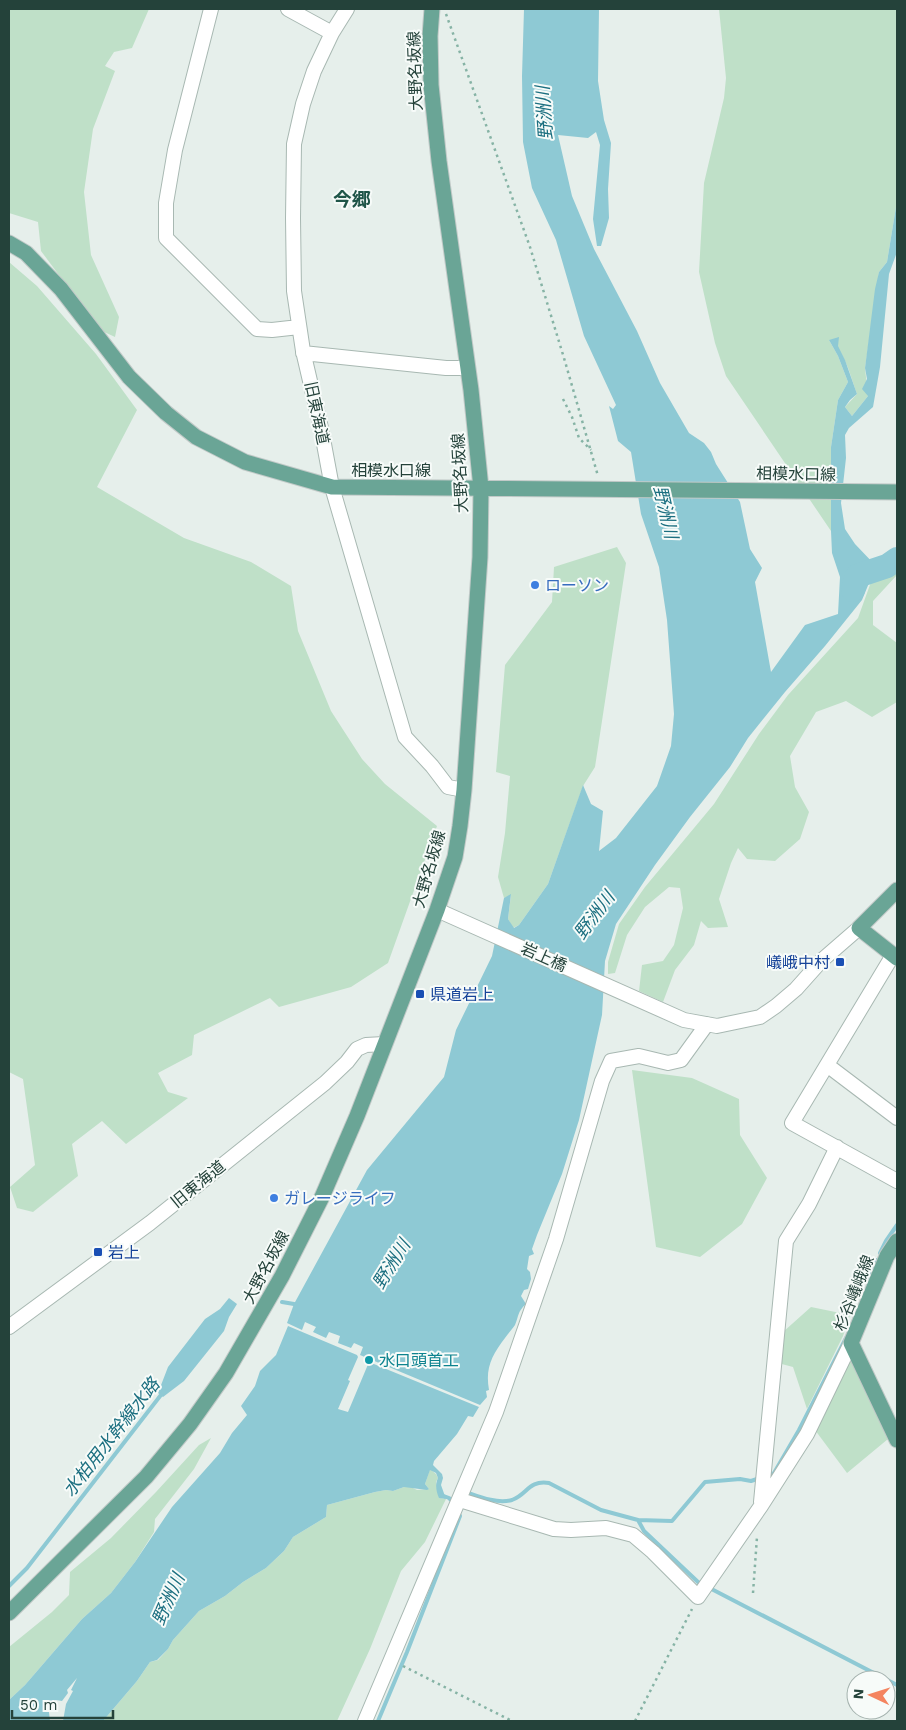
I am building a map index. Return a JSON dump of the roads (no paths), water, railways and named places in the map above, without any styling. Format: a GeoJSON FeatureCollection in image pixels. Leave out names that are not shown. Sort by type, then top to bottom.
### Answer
{"type":"FeatureCollection","features":[{"type":"Feature","properties":{"kind":"main road","name":"大野名坂線"},"geometry":{"type":"LineString","coordinates":[[9,1613],[146,1477],[190,1424],[226,1373],[282,1276],[322,1197],[357,1116],[437,910],[455,857],[464,790],[480,557],[481,488],[468,368],[434,114],[430,36],[432,9]]}},
{"type":"Feature","properties":{"kind":"main road","name":"相模水口線"},"geometry":{"type":"LineString","coordinates":[[9,242],[26,253],[61,289],[129,377],[166,413],[196,437],[245,462],[332,487],[890,492]]}},
{"type":"Feature","properties":{"kind":"main road"},"geometry":{"type":"LineString","coordinates":[[895,957],[859,928],[897,890]]}},
{"type":"Feature","properties":{"kind":"main road","name":"杉谷嶬峨線"},"geometry":{"type":"LineString","coordinates":[[897,1241],[887,1256],[851,1343],[897,1440]]}},
{"type":"Feature","properties":{"kind":"street"},"geometry":{"type":"LineString","coordinates":[[211,9],[174,150],[166,203],[166,238],[257,329],[272,330],[299,327]]}},
{"type":"Feature","properties":{"kind":"street"},"geometry":{"type":"LineString","coordinates":[[288,9],[332,33]]}},
{"type":"Feature","properties":{"kind":"street","name":"旧東海道"},"geometry":{"type":"LineString","coordinates":[[347,9],[332,33],[314,71],[303,104],[294,144],[294,291],[299,327],[332,487],[405,737],[448,786],[464,790]]}},
{"type":"Feature","properties":{"kind":"street"},"geometry":{"type":"LineString","coordinates":[[304,353],[446,368],[468,368]]}},
{"type":"Feature","properties":{"kind":"street","name":"岩上橋"},"geometry":{"type":"LineString","coordinates":[[437,910],[684,1020],[717,1026],[760,1017],[776,1006],[796,989],[821,961],[859,928]]}},
{"type":"Feature","properties":{"kind":"street"},"geometry":{"type":"LineString","coordinates":[[895,957],[792,1123],[897,1181]]}},
{"type":"Feature","properties":{"kind":"street"},"geometry":{"type":"LineString","coordinates":[[365,1721],[496,1412],[536,1300],[602,1081],[611,1061],[639,1056],[668,1063],[681,1060],[707,1024]]}},
{"type":"Feature","properties":{"kind":"street","name":"旧東海道"},"geometry":{"type":"LineString","coordinates":[[9,1327],[150,1223],[310,1095],[347,1062],[357,1049],[366,1045],[384,1044]]}},
{"type":"Feature","properties":{"kind":"street"},"geometry":{"type":"LineString","coordinates":[[827,1065],[897,1118]]}},
{"type":"Feature","properties":{"kind":"street"},"geometry":{"type":"LineString","coordinates":[[761,1506],[786,1241],[810,1204],[837,1147]]}},
{"type":"Feature","properties":{"kind":"street"},"geometry":{"type":"LineString","coordinates":[[460,1500],[554,1529],[606,1528],[632,1535],[653,1552],[698,1597],[761,1506],[807,1434],[851,1343]]}},
{"type":"Feature","properties":{"kind":"water","name":"野洲川"},"geometry":{"type":"Polygon","coordinates":[[[524,9],[599,9],[598,81],[604,120],[611,143],[608,189],[609,218],[601,246],[597,246],[593,219],[600,145],[596,132],[588,138],[558,135],[572,196],[594,249],[637,331],[660,383],[689,433],[704,443],[711,452],[716,464],[740,502],[750,549],[762,568],[755,582],[771,672],[805,625],[838,614],[840,577],[832,553],[831,447],[838,400],[848,382],[838,356],[829,340],[839,337],[838,346],[857,394],[845,407],[852,416],[868,396],[862,389],[867,379],[865,368],[875,289],[879,272],[887,262],[897,201],[897,252],[889,274],[880,367],[873,407],[849,428],[845,435],[846,458],[841,503],[845,529],[855,544],[876,566],[862,600],[748,738],[730,767],[655,865],[616,924],[605,961],[602,1015],[579,1120],[562,1174],[532,1249],[534,1254],[529,1256],[527,1269],[530,1272],[531,1279],[528,1289],[524,1290],[521,1296],[526,1304],[520,1312],[515,1325],[493,1356],[488,1375],[489,1390],[486,1391],[487,1397],[480,1405],[360,1355],[363,1347],[354,1343],[351,1348],[338,1343],[340,1336],[329,1332],[326,1338],[313,1332],[316,1327],[305,1322],[302,1330],[287,1323],[294,1304],[367,1170],[444,1077],[456,1030],[492,956],[504,898],[511,894],[508,919],[514,928],[519,925],[548,884],[583,785],[591,804],[603,811],[599,851],[616,838],[657,786],[671,746],[674,714],[667,620],[659,567],[641,514],[631,452],[618,441],[609,406],[613,409],[616,405],[584,336],[556,240],[532,188],[523,142],[524,9]]]}},
{"type":"Feature","properties":{"kind":"water"},"geometry":{"type":"Polygon","coordinates":[[[229,1298],[237,1304],[229,1317],[224,1331],[184,1381],[163,1397],[158,1393],[168,1367],[205,1319],[220,1309],[229,1298]]]}},
{"type":"Feature","properties":{"kind":"water","name":"野洲川"},"geometry":{"type":"Polygon","coordinates":[[[288,1326],[357,1355],[358,1357],[348,1380],[350,1381],[338,1409],[348,1412],[369,1362],[479,1407],[473,1417],[468,1416],[457,1434],[434,1461],[433,1465],[442,1474],[441,1485],[446,1499],[439,1498],[436,1488],[438,1478],[436,1473],[430,1470],[425,1484],[429,1489],[427,1490],[404,1487],[393,1491],[375,1492],[327,1505],[326,1517],[293,1537],[284,1551],[266,1568],[199,1611],[173,1640],[168,1649],[157,1660],[150,1662],[137,1681],[103,1721],[63,1721],[66,1704],[77,1678],[67,1690],[68,1693],[62,1701],[56,1700],[48,1704],[50,1721],[9,1721],[9,1700],[25,1685],[82,1619],[111,1593],[135,1562],[172,1507],[220,1453],[232,1433],[247,1415],[241,1406],[255,1386],[260,1371],[276,1355],[288,1326]]]}},
{"type":"Feature","properties":{"kind":"waterway"},"geometry":{"type":"LineString","coordinates":[[853,590],[857,576],[887,566],[897,559]]}},
{"type":"Feature","properties":{"kind":"waterway"},"geometry":{"type":"LineString","coordinates":[[880,1253],[897,1225]]}},
{"type":"Feature","properties":{"kind":"waterway"},"geometry":{"type":"LineString","coordinates":[[869,1281],[877,1260]]}},
{"type":"Feature","properties":{"kind":"waterway","name":"水柏用水幹線水路"},"geometry":{"type":"LineString","coordinates":[[282,1302],[294,1304]]}},
{"type":"Feature","properties":{"kind":"waterway"},"geometry":{"type":"LineString","coordinates":[[766,1476],[774,1473],[799,1430],[846,1338]]}},
{"type":"Feature","properties":{"kind":"waterway","name":"水柏用水幹線水路"},"geometry":{"type":"LineString","coordinates":[[9,1586],[27,1568],[164,1391]]}},
{"type":"Feature","properties":{"kind":"waterway"},"geometry":{"type":"LineString","coordinates":[[638,1520],[672,1521],[705,1482],[740,1479],[751,1481],[760,1478]]}},
{"type":"Feature","properties":{"kind":"waterway"},"geometry":{"type":"LineString","coordinates":[[466,1492],[489,1499],[506,1501],[517,1497],[532,1485],[549,1483],[601,1510],[638,1520],[644,1531],[698,1582],[897,1685]]}},
{"type":"Feature","properties":{"kind":"waterway"},"geometry":{"type":"LineString","coordinates":[[441,1495],[449,1498],[454,1503]]}},
{"type":"Feature","properties":{"kind":"waterway"},"geometry":{"type":"LineString","coordinates":[[378,1721],[460,1516],[458,1512]]}},
{"type":"Feature","properties":{"kind":"place","name":"ローソン"},"geometry":{"type":"Point","coordinates":[535,585]}},
{"type":"Feature","properties":{"kind":"place","name":"嶬峨中村"},"geometry":{"type":"Point","coordinates":[840,962]}},
{"type":"Feature","properties":{"kind":"place","name":"県道岩上"},"geometry":{"type":"Point","coordinates":[420,994]}},
{"type":"Feature","properties":{"kind":"place","name":"ガレージライフ"},"geometry":{"type":"Point","coordinates":[274,1198]}},
{"type":"Feature","properties":{"kind":"place","name":"岩上"},"geometry":{"type":"Point","coordinates":[98,1252]}},
{"type":"Feature","properties":{"kind":"place","name":"水口頭首工"},"geometry":{"type":"Point","coordinates":[369,1360]}},
{"type":"Feature","properties":{"kind":"district","name":"今郷"},"geometry":{"type":"Point","coordinates":[352,199]}}]}
